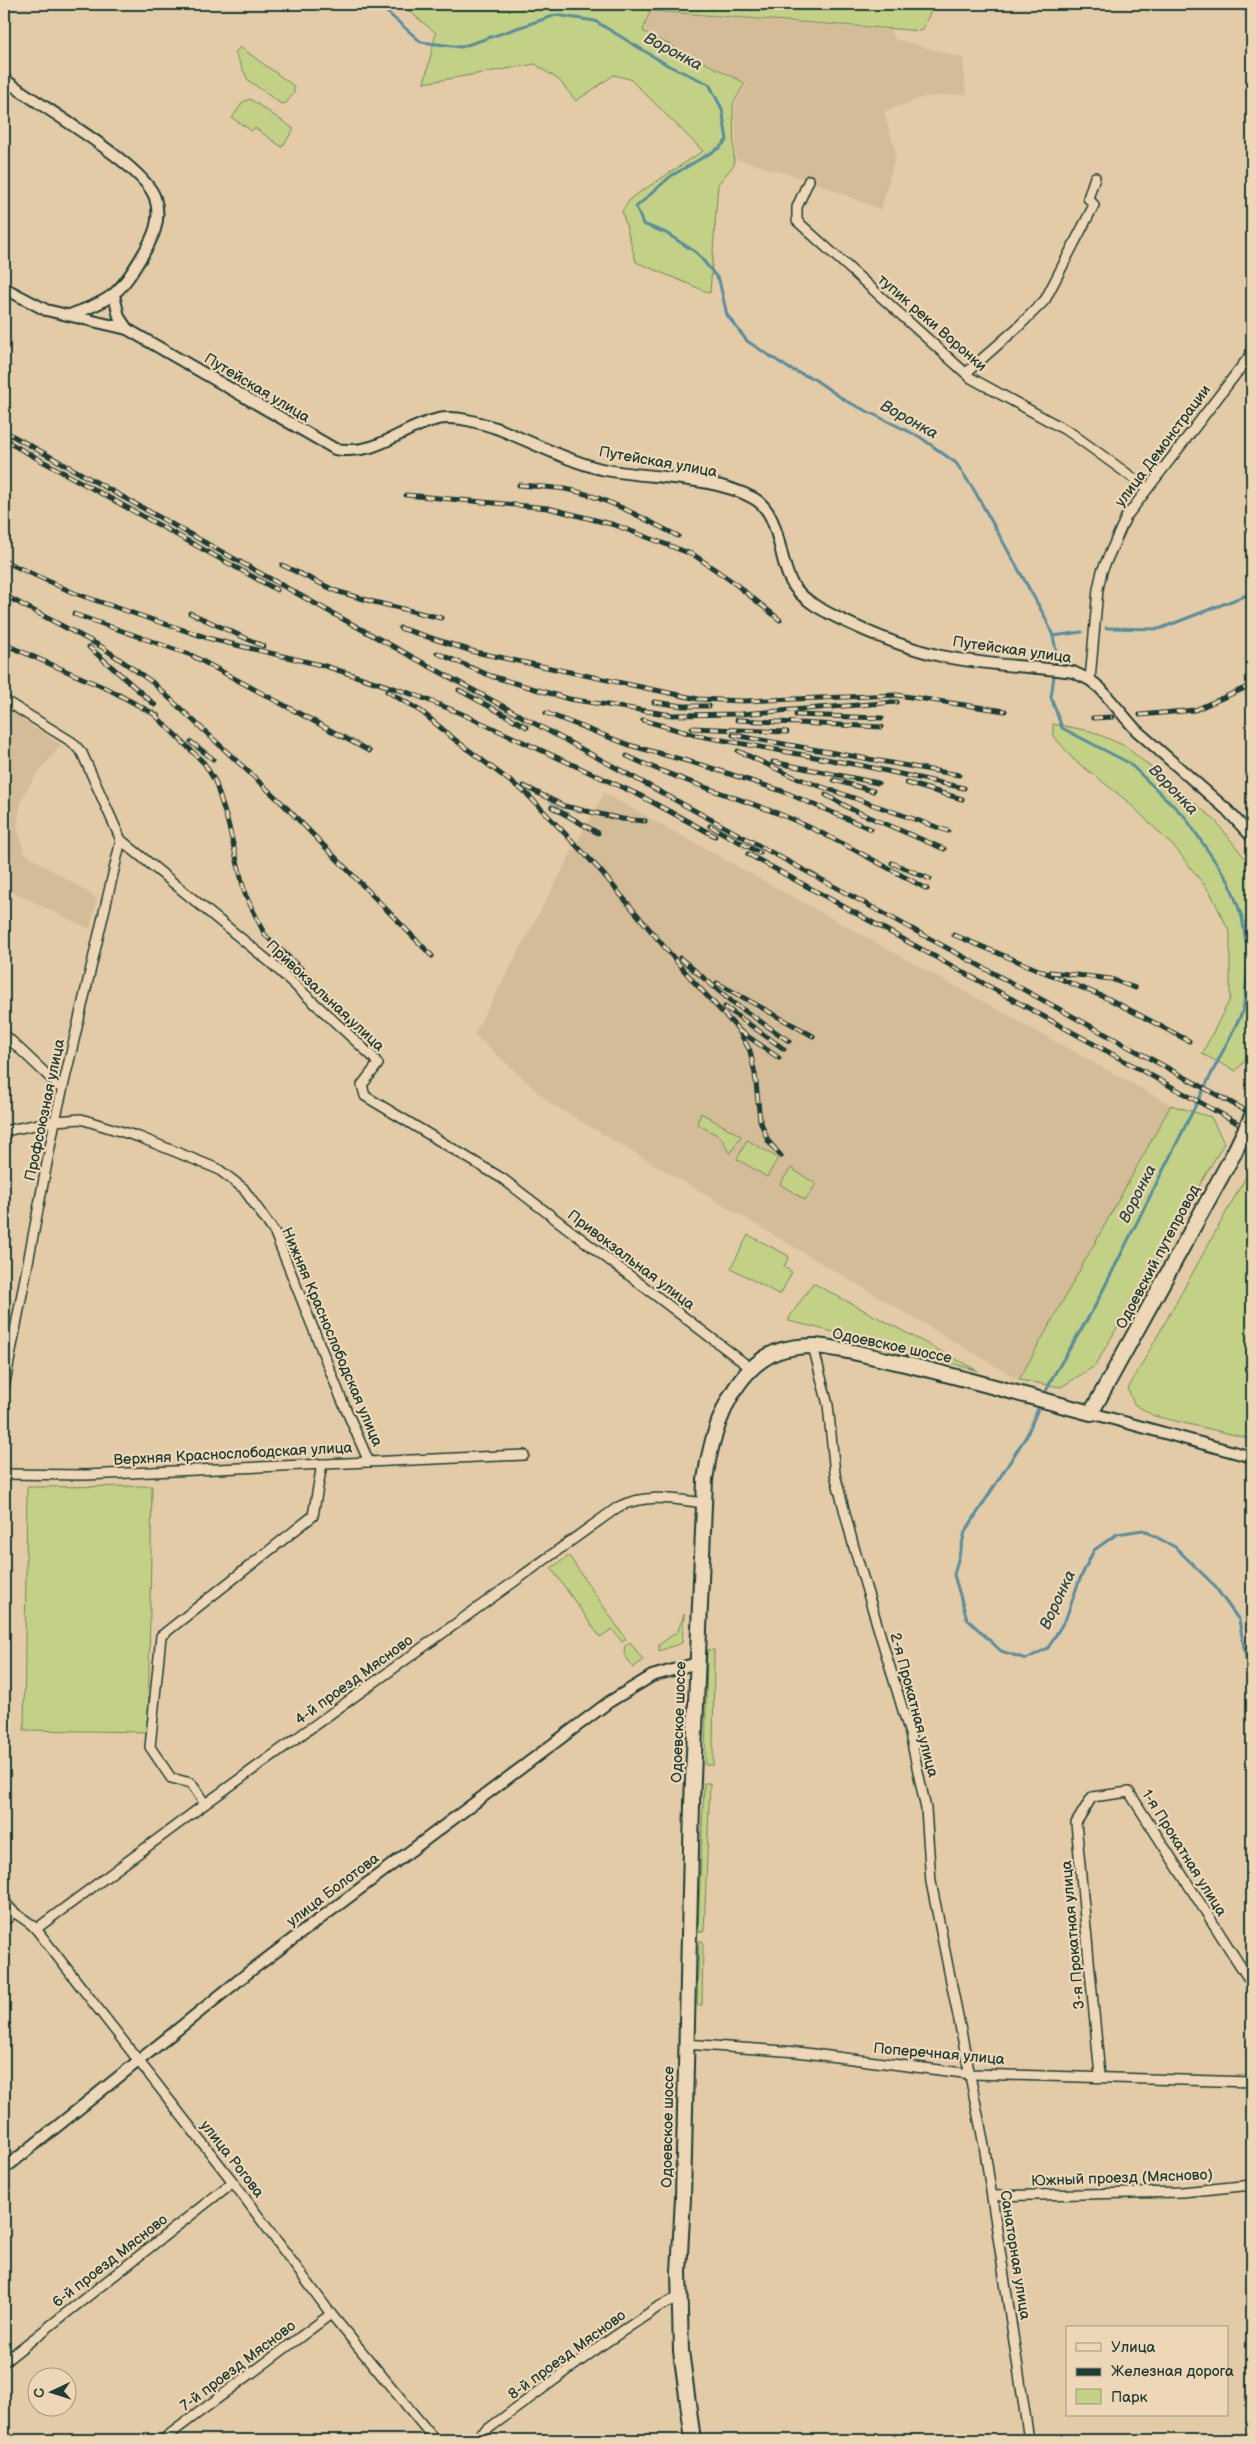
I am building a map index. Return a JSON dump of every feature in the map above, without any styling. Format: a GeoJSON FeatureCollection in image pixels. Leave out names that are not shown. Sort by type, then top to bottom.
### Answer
{"type":"FeatureCollection","features":[{"type":"Feature","properties":{"kind":"main road","name":"Одоевский путепровод"},"geometry":{"type":"LineString","coordinates":[[1092,1413],[1252,1116]]}},
{"type":"Feature","properties":{"kind":"main road","name":"Одоевское шоссе"},"geometry":{"type":"LineString","coordinates":[[693,2440],[680,2351],[685,2044],[704,1503],[708,1456],[714,1437],[735,1391],[752,1369],[776,1352],[789,1348],[813,1346],[841,1350],[928,1369],[1092,1413]]}},
{"type":"Feature","properties":{"kind":"street"},"geometry":{"type":"LineString","coordinates":[[4,79],[94,140],[149,185],[157,209],[157,223],[153,238],[125,285],[114,295],[91,308],[72,314]]}},
{"type":"Feature","properties":{"kind":"street"},"geometry":{"type":"LineString","coordinates":[[966,373],[1018,327],[1045,300],[1094,205],[1088,198],[1095,177]]}},
{"type":"Feature","properties":{"kind":"street","name":"тупик реки Воронки"},"geometry":{"type":"LineString","coordinates":[[809,180],[797,207],[797,221],[966,373],[1071,433],[1147,488]]}},
{"type":"Feature","properties":{"kind":"street","name":"Путейская улица"},"geometry":{"type":"LineString","coordinates":[[4,288],[46,310],[72,314],[127,329],[335,449],[353,452],[372,448],[412,428],[439,419],[449,418],[483,423],[499,428],[599,469],[702,484],[736,491],[752,498],[764,507],[770,518],[783,562],[793,586],[808,601],[866,632],[951,658],[1072,672],[1090,680]]}},
{"type":"Feature","properties":{"kind":"street"},"geometry":{"type":"LineString","coordinates":[[114,295],[119,317],[127,329]]}},
{"type":"Feature","properties":{"kind":"street","name":"улица Демонстрации"},"geometry":{"type":"LineString","coordinates":[[1090,680],[1098,589],[1102,571],[1126,517],[1252,353]]}},
{"type":"Feature","properties":{"kind":"street"},"geometry":{"type":"LineString","coordinates":[[1090,680],[1136,730],[1227,810],[1252,837]]}},
{"type":"Feature","properties":{"kind":"street","name":"Привокзальная улица"},"geometry":{"type":"LineString","coordinates":[[4,700],[72,742],[82,753],[121,840],[271,963],[373,1057],[378,1064],[362,1085],[365,1096],[503,1179],[752,1369]]}},
{"type":"Feature","properties":{"kind":"street","name":"Профсоюзная улица"},"geometry":{"type":"LineString","coordinates":[[4,1388],[55,1121],[121,840]]}},
{"type":"Feature","properties":{"kind":"street"},"geometry":{"type":"LineString","coordinates":[[4,1034],[62,1089]]}},
{"type":"Feature","properties":{"kind":"street","name":"Нижняя Краснослободская улица"},"geometry":{"type":"LineString","coordinates":[[4,1131],[55,1121],[82,1119],[139,1137],[218,1169],[243,1188],[275,1233],[341,1398],[369,1462]]}},
{"type":"Feature","properties":{"kind":"street","name":"2-я Прокатная улица"},"geometry":{"type":"LineString","coordinates":[[813,1346],[828,1405],[835,1474],[853,1544],[910,1734],[926,1810],[931,1882],[971,2074]]}},
{"type":"Feature","properties":{"kind":"street"},"geometry":{"type":"LineString","coordinates":[[1092,1413],[1252,1457]]}},
{"type":"Feature","properties":{"kind":"street","name":"Верхняя Краснослободская улица"},"geometry":{"type":"LineString","coordinates":[[4,1474],[85,1475],[524,1455]]}},
{"type":"Feature","properties":{"kind":"street"},"geometry":{"type":"LineString","coordinates":[[205,1804],[191,1783],[171,1778],[150,1747],[161,1636],[313,1516],[322,1464]]}},
{"type":"Feature","properties":{"kind":"street","name":"4-й проезд Мясново"},"geometry":{"type":"LineString","coordinates":[[36,1929],[205,1804],[618,1506],[638,1498],[648,1497],[704,1503]]}},
{"type":"Feature","properties":{"kind":"street","name":"улица Болотова"},"geometry":{"type":"LineString","coordinates":[[4,2169],[249,1972],[609,1702],[652,1676],[697,1663]]}},
{"type":"Feature","properties":{"kind":"street","name":"1-я Прокатная улица"},"geometry":{"type":"LineString","coordinates":[[1092,1796],[1129,1792],[1252,1984]]}},
{"type":"Feature","properties":{"kind":"street","name":"3-я Прокатная улица"},"geometry":{"type":"LineString","coordinates":[[1092,1796],[1076,1823],[1100,2076]]}},
{"type":"Feature","properties":{"kind":"street","name":"улица Рогова"},"geometry":{"type":"LineString","coordinates":[[4,1900],[12,1913],[28,1920],[36,1929],[233,2182],[331,2314],[434,2440]]}},
{"type":"Feature","properties":{"kind":"street"},"geometry":{"type":"LineString","coordinates":[[4,1922],[12,1913]]}},
{"type":"Feature","properties":{"kind":"street","name":"Поперечная улица"},"geometry":{"type":"LineString","coordinates":[[685,2044],[788,2051],[971,2074],[1100,2076],[1252,2082]]}},
{"type":"Feature","properties":{"kind":"street","name":"Санаторная улица"},"geometry":{"type":"LineString","coordinates":[[971,2074],[992,2196],[1029,2440]]}},
{"type":"Feature","properties":{"kind":"street","name":"6-й проезд Мясново"},"geometry":{"type":"LineString","coordinates":[[4,2362],[233,2182]]}},
{"type":"Feature","properties":{"kind":"street","name":"Южный проезд (Мясново)"},"geometry":{"type":"LineString","coordinates":[[992,2196],[1182,2192],[1252,2185]]}},
{"type":"Feature","properties":{"kind":"street","name":"8-й проезд Мясново"},"geometry":{"type":"LineString","coordinates":[[473,2440],[602,2345],[658,2307],[680,2296]]}},
{"type":"Feature","properties":{"kind":"street","name":"7-й проезд Мясново"},"geometry":{"type":"LineString","coordinates":[[162,2440],[331,2314]]}},
{"type":"Feature","properties":{"kind":"shaded area"},"geometry":{"type":"Polygon","coordinates":[[[651,12],[890,30],[895,39],[963,58],[966,94],[924,97],[884,112],[896,153],[881,210],[809,180],[736,159],[735,104],[747,83],[645,30],[651,12]]]}},
{"type":"Feature","properties":{"kind":"shaded area"},"geometry":{"type":"Polygon","coordinates":[[[4,711],[13,713],[61,745],[36,775],[22,798],[17,824],[24,853],[97,898],[90,929],[4,888],[4,711]]]}},
{"type":"Feature","properties":{"kind":"shaded area"},"geometry":{"type":"Polygon","coordinates":[[[604,793],[1171,1105],[1019,1380],[550,1103],[474,1034],[604,793]]]}},
{"type":"Feature","properties":{"kind":"green space"},"geometry":{"type":"Polygon","coordinates":[[[400,4],[934,4],[922,31],[650,11],[643,31],[745,83],[733,104],[734,165],[718,184],[710,293],[636,262],[622,211],[631,198],[703,151],[630,79],[614,75],[576,101],[559,80],[535,64],[424,83],[436,33],[400,4]]]}},
{"type":"Feature","properties":{"kind":"green space"},"geometry":{"type":"Polygon","coordinates":[[[240,47],[294,86],[294,93],[286,103],[281,104],[248,80],[235,53],[240,47]]]}},
{"type":"Feature","properties":{"kind":"green space"},"geometry":{"type":"Polygon","coordinates":[[[250,99],[294,129],[282,147],[255,128],[252,131],[232,118],[243,102],[250,99]]]}},
{"type":"Feature","properties":{"kind":"green space"},"geometry":{"type":"Polygon","coordinates":[[[1053,724],[1091,731],[1125,746],[1214,819],[1252,867],[1252,1052],[1236,1071],[1202,1054],[1230,999],[1230,933],[1211,894],[1177,850],[1126,800],[1073,759],[1053,735],[1053,724]]]}},
{"type":"Feature","properties":{"kind":"green space"},"geometry":{"type":"Polygon","coordinates":[[[1171,1105],[1211,1117],[1224,1143],[1095,1366],[1061,1387],[1019,1380],[1171,1105]]]}},
{"type":"Feature","properties":{"kind":"green space"},"geometry":{"type":"Polygon","coordinates":[[[701,1113],[741,1136],[730,1154],[721,1137],[697,1124],[701,1113]]]}},
{"type":"Feature","properties":{"kind":"green space"},"geometry":{"type":"Polygon","coordinates":[[[747,1140],[778,1158],[767,1177],[737,1159],[747,1140]]]}},
{"type":"Feature","properties":{"kind":"green space"},"geometry":{"type":"Polygon","coordinates":[[[1252,1166],[1252,1439],[1154,1416],[1134,1404],[1128,1389],[1252,1166]]]}},
{"type":"Feature","properties":{"kind":"green space"},"geometry":{"type":"Polygon","coordinates":[[[791,1168],[816,1184],[805,1200],[780,1184],[791,1168]]]}},
{"type":"Feature","properties":{"kind":"green space"},"geometry":{"type":"Polygon","coordinates":[[[748,1235],[789,1256],[784,1267],[792,1272],[780,1295],[731,1268],[748,1235]]]}},
{"type":"Feature","properties":{"kind":"green space"},"geometry":{"type":"Polygon","coordinates":[[[813,1283],[978,1371],[915,1352],[789,1321],[789,1318],[813,1283]]]}},
{"type":"Feature","properties":{"kind":"green space"},"geometry":{"type":"Polygon","coordinates":[[[152,1486],[148,1732],[24,1730],[27,1487],[152,1486]]]}},
{"type":"Feature","properties":{"kind":"green space"},"geometry":{"type":"Polygon","coordinates":[[[569,1556],[626,1639],[622,1642],[612,1629],[600,1637],[551,1568],[569,1556]]]}},
{"type":"Feature","properties":{"kind":"green space"},"geometry":{"type":"Polygon","coordinates":[[[684,1614],[682,1643],[659,1651],[659,1645],[678,1631],[684,1614]]]}},
{"type":"Feature","properties":{"kind":"green space"},"geometry":{"type":"Polygon","coordinates":[[[630,1642],[643,1660],[633,1668],[624,1653],[625,1646],[630,1642]]]}},
{"type":"Feature","properties":{"kind":"green space"},"geometry":{"type":"Polygon","coordinates":[[[707,1650],[714,1650],[713,1765],[705,1765],[707,1650]]]}},
{"type":"Feature","properties":{"kind":"green space"},"geometry":{"type":"Polygon","coordinates":[[[704,1783],[710,1783],[704,1932],[698,1931],[704,1783]]]}},
{"type":"Feature","properties":{"kind":"green space"},"geometry":{"type":"Polygon","coordinates":[[[699,1941],[703,1941],[702,2005],[697,2005],[699,1941]]]}},
{"type":"Feature","properties":{"kind":"waterway","name":"Воронка"},"geometry":{"type":"LineString","coordinates":[[378,4],[421,42],[461,47],[556,15],[595,21],[669,66],[709,84],[722,109],[727,140],[719,148],[671,176],[636,207],[643,224],[666,233],[697,253],[719,280],[727,315],[747,341],[790,369],[814,379],[846,401],[920,437],[956,463],[974,490],[1045,617],[1053,636],[1057,655],[1051,697],[1062,728],[1129,763],[1185,817],[1229,882],[1242,917],[1249,961],[1243,1011],[1094,1308],[1051,1380],[1044,1396]]}},
{"type":"Feature","properties":{"kind":"waterway"},"geometry":{"type":"LineString","coordinates":[[1106,628],[1159,629],[1252,593]]}},
{"type":"Feature","properties":{"kind":"waterway"},"geometry":{"type":"LineString","coordinates":[[1053,636],[1082,632]]}},
{"type":"Feature","properties":{"kind":"waterway","name":"Воронка"},"geometry":{"type":"LineString","coordinates":[[1040,1404],[1027,1435],[965,1532],[954,1575],[967,1619],[1001,1651],[1026,1659],[1048,1648],[1066,1618],[1079,1581],[1094,1550],[1117,1534],[1143,1530],[1175,1547],[1213,1584],[1239,1620],[1252,1691]]}},
{"type":"Feature","properties":{"kind":"railway"},"geometry":{"type":"LineString","coordinates":[[4,431],[350,623],[1252,1114]]}},
{"type":"Feature","properties":{"kind":"railway"},"geometry":{"type":"LineString","coordinates":[[4,440],[277,590]]}},
{"type":"Feature","properties":{"kind":"railway"},"geometry":{"type":"LineString","coordinates":[[519,485],[580,492],[623,508],[678,536]]}},
{"type":"Feature","properties":{"kind":"railway"},"geometry":{"type":"LineString","coordinates":[[406,495],[548,508],[615,525],[694,555],[733,582],[780,620]]}},
{"type":"Feature","properties":{"kind":"railway"},"geometry":{"type":"LineString","coordinates":[[4,561],[74,593],[211,639],[325,666],[415,695],[460,713],[639,795],[715,836]]}},
{"type":"Feature","properties":{"kind":"railway"},"geometry":{"type":"LineString","coordinates":[[282,565],[336,591],[441,618]]}},
{"type":"Feature","properties":{"kind":"railway"},"geometry":{"type":"LineString","coordinates":[[4,595],[102,647],[152,682],[283,804],[432,956]]}},
{"type":"Feature","properties":{"kind":"railway"},"geometry":{"type":"LineString","coordinates":[[190,613],[263,646]]}},
{"type":"Feature","properties":{"kind":"railway"},"geometry":{"type":"LineString","coordinates":[[74,614],[191,655],[369,751]]}},
{"type":"Feature","properties":{"kind":"railway"},"geometry":{"type":"LineString","coordinates":[[400,628],[475,652],[698,699],[744,701],[897,695],[1005,711]]}},
{"type":"Feature","properties":{"kind":"railway"},"geometry":{"type":"LineString","coordinates":[[4,644],[110,690],[158,716]]}},
{"type":"Feature","properties":{"kind":"railway"},"geometry":{"type":"LineString","coordinates":[[89,647],[155,705]]}},
{"type":"Feature","properties":{"kind":"railway"},"geometry":{"type":"LineString","coordinates":[[437,653],[491,676],[569,699],[672,715],[741,714],[897,702]]}},
{"type":"Feature","properties":{"kind":"railway"},"geometry":{"type":"LineString","coordinates":[[1140,715],[1195,710],[1252,685]]}},
{"type":"Feature","properties":{"kind":"railway"},"geometry":{"type":"LineString","coordinates":[[459,690],[527,727]]}},
{"type":"Feature","properties":{"kind":"railway"},"geometry":{"type":"LineString","coordinates":[[387,691],[422,712],[454,739],[526,793],[599,869],[693,981],[738,1029],[750,1051],[755,1074],[760,1120],[768,1141],[781,1156]]}},
{"type":"Feature","properties":{"kind":"railway"},"geometry":{"type":"LineString","coordinates":[[654,702],[683,706],[709,706]]}},
{"type":"Feature","properties":{"kind":"railway"},"geometry":{"type":"LineString","coordinates":[[153,713],[204,763],[215,781],[228,823],[245,894],[265,935],[307,974],[371,1046]]}},
{"type":"Feature","properties":{"kind":"railway"},"geometry":{"type":"LineString","coordinates":[[546,713],[629,745],[705,766],[782,791],[871,829]]}},
{"type":"Feature","properties":{"kind":"railway"},"geometry":{"type":"LineString","coordinates":[[796,715],[882,718]]}},
{"type":"Feature","properties":{"kind":"railway"},"geometry":{"type":"LineString","coordinates":[[1093,718],[1112,717]]}},
{"type":"Feature","properties":{"kind":"railway"},"geometry":{"type":"LineString","coordinates":[[643,720],[695,735],[864,766],[964,788]]}},
{"type":"Feature","properties":{"kind":"railway"},"geometry":{"type":"LineString","coordinates":[[737,720],[882,727]]}},
{"type":"Feature","properties":{"kind":"railway"},"geometry":{"type":"LineString","coordinates":[[692,728],[787,732]]}},
{"type":"Feature","properties":{"kind":"railway"},"geometry":{"type":"LineString","coordinates":[[733,735],[959,775]]}},
{"type":"Feature","properties":{"kind":"railway"},"geometry":{"type":"LineString","coordinates":[[191,742],[213,759]]}},
{"type":"Feature","properties":{"kind":"railway"},"geometry":{"type":"LineString","coordinates":[[738,751],[794,777],[948,831]]}},
{"type":"Feature","properties":{"kind":"railway"},"geometry":{"type":"LineString","coordinates":[[627,756],[664,772],[796,821],[927,889]]}},
{"type":"Feature","properties":{"kind":"railway"},"geometry":{"type":"LineString","coordinates":[[773,762],[878,783]]}},
{"type":"Feature","properties":{"kind":"railway"},"geometry":{"type":"LineString","coordinates":[[834,780],[873,791]]}},
{"type":"Feature","properties":{"kind":"railway"},"geometry":{"type":"LineString","coordinates":[[907,783],[962,799]]}},
{"type":"Feature","properties":{"kind":"railway"},"geometry":{"type":"LineString","coordinates":[[524,786],[564,806],[622,819],[645,821]]}},
{"type":"Feature","properties":{"kind":"railway"},"geometry":{"type":"LineString","coordinates":[[826,795],[853,810],[944,849]]}},
{"type":"Feature","properties":{"kind":"railway"},"geometry":{"type":"LineString","coordinates":[[552,807],[598,833]]}},
{"type":"Feature","properties":{"kind":"railway"},"geometry":{"type":"LineString","coordinates":[[710,826],[760,853]]}},
{"type":"Feature","properties":{"kind":"railway"},"geometry":{"type":"LineString","coordinates":[[748,854],[1252,1131]]}},
{"type":"Feature","properties":{"kind":"railway"},"geometry":{"type":"LineString","coordinates":[[892,863],[930,879]]}},
{"type":"Feature","properties":{"kind":"railway"},"geometry":{"type":"LineString","coordinates":[[954,935],[1109,999],[1189,1041]]}},
{"type":"Feature","properties":{"kind":"railway"},"geometry":{"type":"LineString","coordinates":[[680,958],[732,1002],[789,1041]]}},
{"type":"Feature","properties":{"kind":"railway"},"geometry":{"type":"LineString","coordinates":[[1050,972],[1111,979],[1135,988]]}},
{"type":"Feature","properties":{"kind":"railway"},"geometry":{"type":"LineString","coordinates":[[717,983],[813,1036]]}},
{"type":"Feature","properties":{"kind":"railway"},"geometry":{"type":"LineString","coordinates":[[725,1007],[784,1049]]}},
{"type":"Feature","properties":{"kind":"railway"},"geometry":{"type":"LineString","coordinates":[[740,1031],[779,1058]]}}]}
